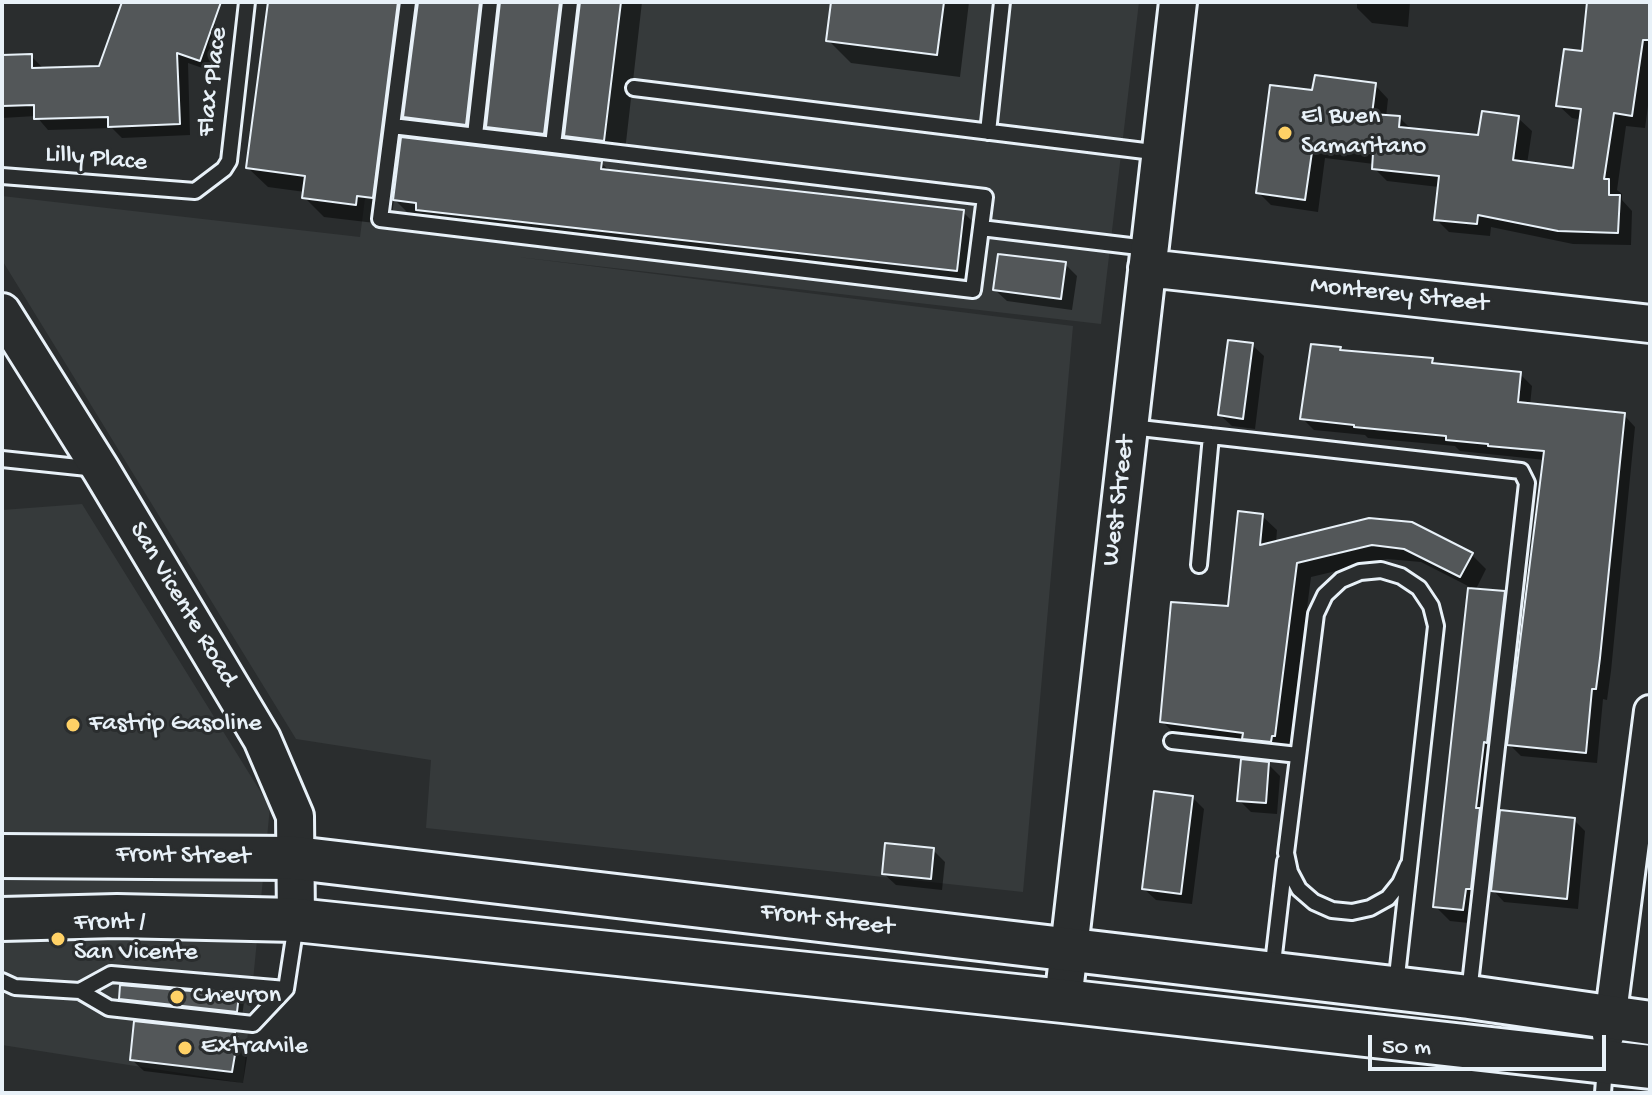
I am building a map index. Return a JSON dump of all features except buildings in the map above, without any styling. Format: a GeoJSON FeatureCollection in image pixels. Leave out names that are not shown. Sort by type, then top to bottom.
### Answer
{"type":"FeatureCollection","features":[{"type":"Feature","properties":{"kind":"main road","name":"Front Street"},"geometry":{"type":"LineString","coordinates":[[2,856],[296,858],[1395,988],[1630,1020]]}},
{"type":"Feature","properties":{"kind":"main road","name":"Front Street"},"geometry":{"type":"LineString","coordinates":[[2,919],[117,916],[296,920],[1063,1001],[1604,1078],[1650,1067]]}},
{"type":"Feature","properties":{"kind":"street","name":"West Street"},"geometry":{"type":"LineString","coordinates":[[1063,1001],[1178,2]]}},
{"type":"Feature","properties":{"kind":"street","name":"Monterey Street"},"geometry":{"type":"LineString","coordinates":[[1148,258],[1650,324]]}},
{"type":"Feature","properties":{"kind":"street","name":"San Vicente Road"},"geometry":{"type":"LineString","coordinates":[[2,312],[262,739],[295,816],[296,920]]}},
{"type":"Feature","properties":{"kind":"street"},"geometry":{"type":"LineString","coordinates":[[1604,1078],[1630,1020],[1650,711]]}},
{"type":"Feature","properties":{"kind":"lane","name":"Flax Place"},"geometry":{"type":"LineString","coordinates":[[186,192],[195,191],[224,169],[229,161],[247,2]]}},
{"type":"Feature","properties":{"kind":"lane"},"geometry":{"type":"LineString","coordinates":[[392,126],[985,197],[973,290],[380,219],[392,126],[408,2]]}},
{"type":"Feature","properties":{"kind":"lane"},"geometry":{"type":"LineString","coordinates":[[475,135],[490,2]]}},
{"type":"Feature","properties":{"kind":"lane"},"geometry":{"type":"LineString","coordinates":[[553,145],[570,2]]}},
{"type":"Feature","properties":{"kind":"lane"},"geometry":{"type":"LineString","coordinates":[[988,132],[1002,2]]}},
{"type":"Feature","properties":{"kind":"lane"},"geometry":{"type":"LineString","coordinates":[[634,88],[1161,153]]}},
{"type":"Feature","properties":{"kind":"lane","name":"Lilly Place"},"geometry":{"type":"LineString","coordinates":[[2,176],[186,192]]}},
{"type":"Feature","properties":{"kind":"lane"},"geometry":{"type":"LineString","coordinates":[[981,228],[1148,258]]}},
{"type":"Feature","properties":{"kind":"lane"},"geometry":{"type":"LineString","coordinates":[[1129,427],[1521,471],[1527,483],[1469,997]]}},
{"type":"Feature","properties":{"kind":"lane"},"geometry":{"type":"LineString","coordinates":[[1199,565],[1211,436]]}},
{"type":"Feature","properties":{"kind":"lane"},"geometry":{"type":"LineString","coordinates":[[2,459],[101,470]]}},
{"type":"Feature","properties":{"kind":"lane"},"geometry":{"type":"LineString","coordinates":[[1271,974],[1316,614],[1325,595],[1341,580],[1360,572],[1381,570],[1401,576],[1419,588],[1431,606],[1436,626],[1395,988]]}},
{"type":"Feature","properties":{"kind":"lane"},"geometry":{"type":"LineString","coordinates":[[1172,741],[1298,755]]}},
{"type":"Feature","properties":{"kind":"lane"},"geometry":{"type":"LineString","coordinates":[[1286,853],[1290,872],[1299,889],[1314,902],[1342,911],[1370,908],[1388,898],[1400,883],[1408,865]]}},
{"type":"Feature","properties":{"kind":"lane"},"geometry":{"type":"LineString","coordinates":[[2,981],[15,987],[80,991],[109,1008],[253,1024],[286,989],[296,920]]}},
{"type":"Feature","properties":{"kind":"lane"},"geometry":{"type":"LineString","coordinates":[[80,991],[111,974],[286,989]]}},
{"type":"Feature","properties":{"kind":"shaded area"},"geometry":{"type":"Polygon","coordinates":[[[390,2],[1139,2],[1101,324],[518,257],[1073,326],[1023,892],[426,828],[431,760],[296,739],[2,260],[2,196],[360,237],[390,2]]]}},
{"type":"Feature","properties":{"kind":"shaded area"},"geometry":{"type":"Polygon","coordinates":[[[82,504],[270,807],[243,1083],[2,1045],[2,510],[82,504]]]}},
{"type":"Feature","properties":{"kind":"place","name":"El Buen Samaritano"},"geometry":{"type":"Point","coordinates":[1285,133]}},
{"type":"Feature","properties":{"kind":"place","name":"Fastrip Gasoline"},"geometry":{"type":"Point","coordinates":[73,725]}},
{"type":"Feature","properties":{"kind":"place","name":"Front / San Vicente"},"geometry":{"type":"Point","coordinates":[58,939]}},
{"type":"Feature","properties":{"kind":"place","name":"Chevron"},"geometry":{"type":"Point","coordinates":[177,997]}},
{"type":"Feature","properties":{"kind":"place","name":"ExtraMile"},"geometry":{"type":"Point","coordinates":[185,1048]}}]}
